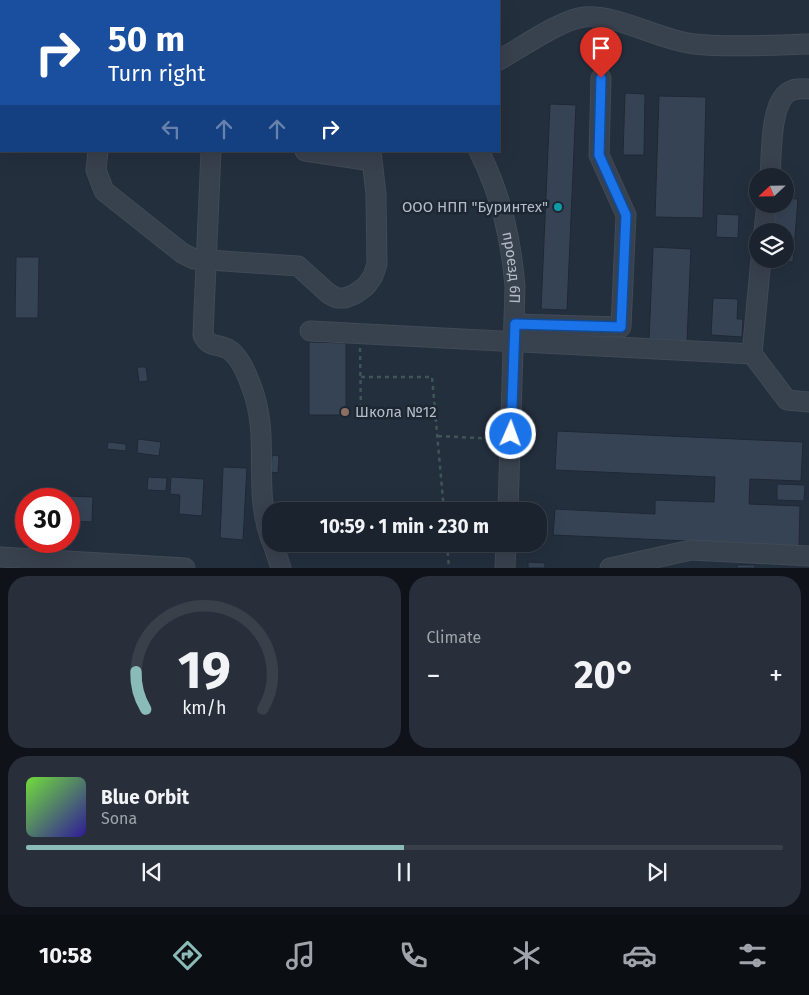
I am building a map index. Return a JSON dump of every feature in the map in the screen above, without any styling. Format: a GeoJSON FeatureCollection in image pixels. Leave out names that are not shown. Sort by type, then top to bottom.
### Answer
{"type":"FeatureCollection","features":[{"type":"Feature","properties":{"kind":"street"},"geometry":{"type":"LineString","coordinates":[[500,59],[565,23],[584,18],[620,22],[668,40],[696,44],[809,44]]}},
{"type":"Feature","properties":{"kind":"street"},"geometry":{"type":"LineString","coordinates":[[310,331],[360,334],[515,333],[621,327],[626,215],[599,155],[601,78]]}},
{"type":"Feature","properties":{"kind":"street"},"geometry":{"type":"LineString","coordinates":[[771,168],[776,110],[781,98],[793,90],[809,89]]}},
{"type":"Feature","properties":{"kind":"street"},"geometry":{"type":"LineString","coordinates":[[98,152],[96,170],[104,191],[182,253],[194,259],[298,266],[329,294],[337,298],[345,298],[356,294],[366,286],[373,276],[377,264],[376,194],[372,156],[318,152]]}},
{"type":"Feature","properties":{"kind":"street"},"geometry":{"type":"LineString","coordinates":[[211,152],[203,334],[211,345],[229,350],[241,364],[252,387],[261,418],[260,489],[263,502]]}},
{"type":"Feature","properties":{"kind":"street","name":"проезд 6П"},"geometry":{"type":"LineString","coordinates":[[479,152],[499,196],[506,219],[512,251],[515,333],[508,502]]}},
{"type":"Feature","properties":{"kind":"street"},"geometry":{"type":"LineString","coordinates":[[761,268],[752,354],[788,400],[809,402]]}},
{"type":"Feature","properties":{"kind":"street"},"geometry":{"type":"LineString","coordinates":[[515,333],[752,354]]}},
{"type":"Feature","properties":{"kind":"street"},"geometry":{"type":"LineString","coordinates":[[610,568],[691,550],[809,556]]}},
{"type":"Feature","properties":{"kind":"street"},"geometry":{"type":"LineString","coordinates":[[276,552],[281,568]]}},
{"type":"Feature","properties":{"kind":"street"},"geometry":{"type":"LineString","coordinates":[[505,568],[506,552]]}},
{"type":"Feature","properties":{"kind":"street"},"geometry":{"type":"LineString","coordinates":[[0,557],[185,568]]}},
{"type":"Feature","properties":{"kind":"path"},"geometry":{"type":"LineString","coordinates":[[360,334],[360,417]]}},
{"type":"Feature","properties":{"kind":"path"},"geometry":{"type":"LineString","coordinates":[[360,377],[432,377],[443,502]]}},
{"type":"Feature","properties":{"kind":"path"},"geometry":{"type":"LineString","coordinates":[[438,436],[511,440]]}},
{"type":"Feature","properties":{"kind":"path"},"geometry":{"type":"LineString","coordinates":[[448,552],[449,568]]}},
{"type":"Feature","properties":{"kind":"building"},"geometry":{"type":"Polygon","coordinates":[[[625,93],[645,94],[644,155],[623,155],[625,93]]]}},
{"type":"Feature","properties":{"kind":"building"},"geometry":{"type":"Polygon","coordinates":[[[659,96],[706,97],[703,218],[655,217],[659,96]]]}},
{"type":"Feature","properties":{"kind":"building","name":"ООО НПП \"Буринтех\""},"geometry":{"type":"Polygon","coordinates":[[[550,104],[576,105],[567,310],[541,309],[550,104]]]}},
{"type":"Feature","properties":{"kind":"building"},"geometry":{"type":"Polygon","coordinates":[[[794,199],[798,199],[794,249],[794,223],[775,223],[775,213],[794,213],[794,199]]]}},
{"type":"Feature","properties":{"kind":"building"},"geometry":{"type":"Polygon","coordinates":[[[717,214],[739,215],[738,238],[716,237],[717,214]]]}},
{"type":"Feature","properties":{"kind":"building"},"geometry":{"type":"Polygon","coordinates":[[[653,247],[691,249],[687,341],[649,339],[653,247]]]}},
{"type":"Feature","properties":{"kind":"building"},"geometry":{"type":"Polygon","coordinates":[[[16,257],[39,257],[38,318],[15,318],[16,257]]]}},
{"type":"Feature","properties":{"kind":"building"},"geometry":{"type":"Polygon","coordinates":[[[713,298],[738,299],[737,319],[743,319],[742,337],[711,335],[713,298]]]}},
{"type":"Feature","properties":{"kind":"building"},"geometry":{"type":"Polygon","coordinates":[[[309,342],[346,343],[346,415],[309,415],[309,342]]]}},
{"type":"Feature","properties":{"kind":"building"},"geometry":{"type":"Polygon","coordinates":[[[137,367],[146,367],[148,381],[139,382],[137,367]]]}},
{"type":"Feature","properties":{"kind":"building"},"geometry":{"type":"Polygon","coordinates":[[[557,431],[803,442],[801,481],[750,479],[749,504],[800,506],[799,546],[553,535],[555,509],[655,514],[655,500],[714,502],[715,477],[555,470],[557,431]]]}},
{"type":"Feature","properties":{"kind":"building"},"geometry":{"type":"Polygon","coordinates":[[[138,439],[161,442],[159,456],[137,453],[138,439]]]}},
{"type":"Feature","properties":{"kind":"building"},"geometry":{"type":"Polygon","coordinates":[[[108,442],[126,444],[126,451],[107,449],[108,442]]]}},
{"type":"Feature","properties":{"kind":"building"},"geometry":{"type":"Polygon","coordinates":[[[272,455],[279,456],[278,473],[271,472],[272,455]]]}},
{"type":"Feature","properties":{"kind":"building"},"geometry":{"type":"Polygon","coordinates":[[[223,467],[247,468],[243,540],[220,538],[223,467]]]}},
{"type":"Feature","properties":{"kind":"building"},"geometry":{"type":"Polygon","coordinates":[[[148,477],[167,478],[166,491],[147,490],[148,477]]]}},
{"type":"Feature","properties":{"kind":"building"},"geometry":{"type":"Polygon","coordinates":[[[171,477],[204,479],[202,516],[179,514],[180,495],[170,494],[171,477]]]}},
{"type":"Feature","properties":{"kind":"building"},"geometry":{"type":"Polygon","coordinates":[[[777,484],[805,485],[804,501],[777,500],[777,484]]]}},
{"type":"Feature","properties":{"kind":"building"},"geometry":{"type":"Polygon","coordinates":[[[80,496],[93,497],[92,522],[80,521],[80,496]]]}},
{"type":"Feature","properties":{"kind":"building"},"geometry":{"type":"Polygon","coordinates":[[[528,562],[545,563],[545,568],[528,568],[528,562]]]}},
{"type":"Feature","properties":{"kind":"building"},"geometry":{"type":"Polygon","coordinates":[[[737,565],[755,565],[755,568],[737,568],[737,565]]]}},
{"type":"Feature","properties":{"kind":"place","name":"ООО НПП \"Буринтех\""},"geometry":{"type":"Point","coordinates":[558,207]}},
{"type":"Feature","properties":{"kind":"place","name":"Школа №12"},"geometry":{"type":"Point","coordinates":[345,412]}},
{"type":"Feature","properties":{"kind":"route"},"geometry":{"type":"LineString","coordinates":[[511,434],[515,324],[621,327],[626,215],[599,155],[601,78]]}}]}
